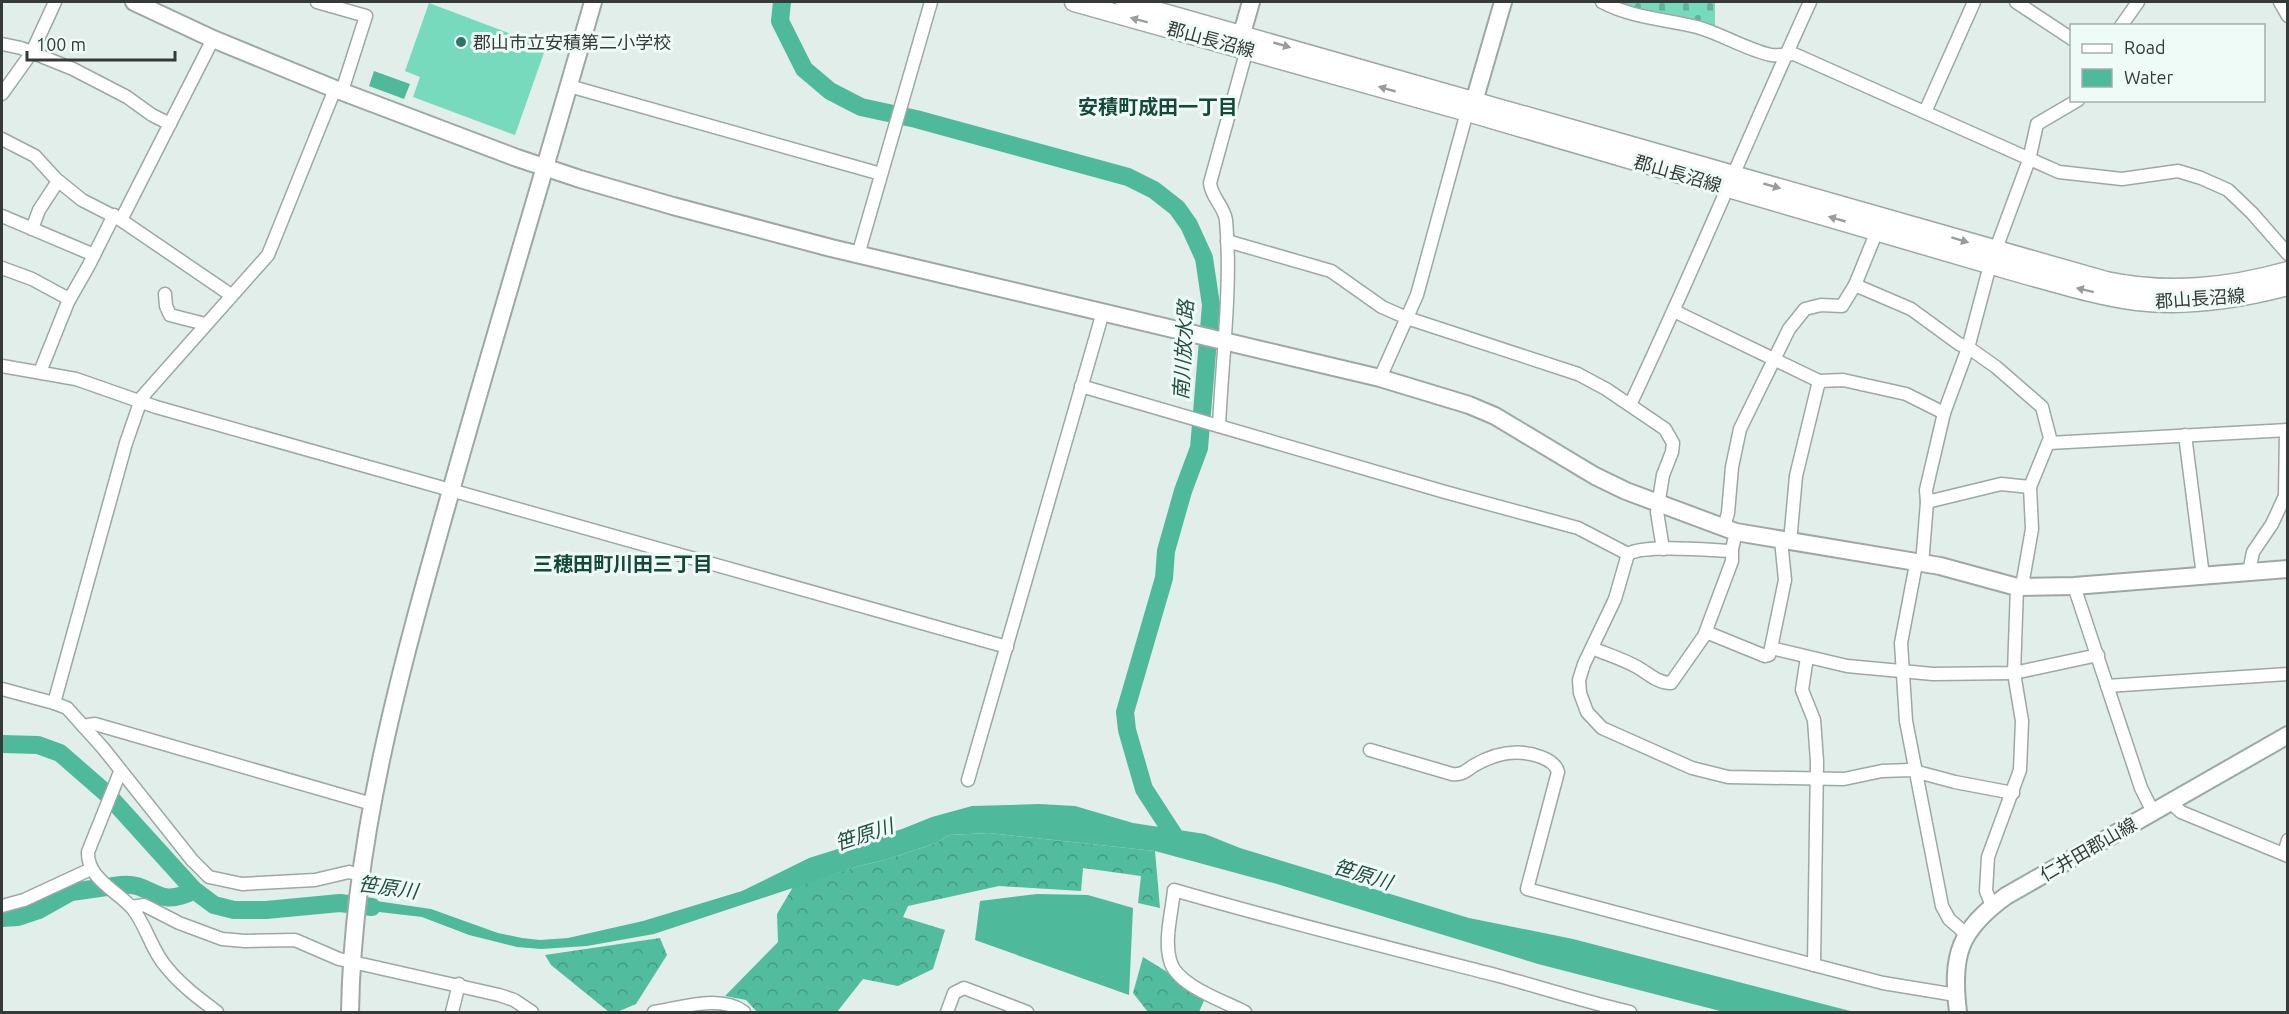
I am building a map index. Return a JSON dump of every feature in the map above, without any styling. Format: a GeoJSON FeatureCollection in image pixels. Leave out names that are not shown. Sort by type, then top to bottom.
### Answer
{"type":"FeatureCollection","features":[{"type":"Feature","properties":{"kind":"main road","name":"郡山長沼線"},"geometry":{"type":"LineString","coordinates":[[1074,2],[1243,43],[1731,181],[1992,257],[2106,296],[2138,301],[2178,303],[2232,299],[2288,286]]}},
{"type":"Feature","properties":{"kind":"main road","name":"郡山長沼線"},"geometry":{"type":"LineString","coordinates":[[1125,2],[1243,43]]}},
{"type":"Feature","properties":{"kind":"main road","name":"郡山長沼線"},"geometry":{"type":"LineString","coordinates":[[1992,257],[2132,287],[2159,289],[2203,288],[2250,282],[2288,271]]}},
{"type":"Feature","properties":{"kind":"street"},"geometry":{"type":"LineString","coordinates":[[2,94],[32,52],[55,2]]}},
{"type":"Feature","properties":{"kind":"street"},"geometry":{"type":"LineString","coordinates":[[54,703],[126,443],[140,402],[146,391],[262,262],[273,244],[319,126],[339,90],[366,16],[317,2]]}},
{"type":"Feature","properties":{"kind":"street"},"geometry":{"type":"LineString","coordinates":[[350,1012],[351,962],[360,875],[394,700],[467,428],[593,2]]}},
{"type":"Feature","properties":{"kind":"street"},"geometry":{"type":"LineString","coordinates":[[858,255],[931,2]]}},
{"type":"Feature","properties":{"kind":"street"},"geometry":{"type":"LineString","coordinates":[[1219,426],[1227,241],[1225,215],[1210,188],[1210,183],[1251,2]]}},
{"type":"Feature","properties":{"kind":"street"},"geometry":{"type":"LineString","coordinates":[[1380,378],[1407,318],[1425,266],[1503,2]]}},
{"type":"Feature","properties":{"kind":"street"},"geometry":{"type":"LineString","coordinates":[[1602,2],[1624,12],[1696,27],[1752,49],[1779,56],[1794,54],[2029,160],[2059,171],[2122,180],[2178,171],[2201,178],[2228,190],[2288,254]]}},
{"type":"Feature","properties":{"kind":"street"},"geometry":{"type":"LineString","coordinates":[[1630,405],[1674,311],[1810,2]]}},
{"type":"Feature","properties":{"kind":"street"},"geometry":{"type":"LineString","coordinates":[[1925,112],[1974,2]]}},
{"type":"Feature","properties":{"kind":"street"},"geometry":{"type":"LineString","coordinates":[[2016,2],[2070,38]]}},
{"type":"Feature","properties":{"kind":"street"},"geometry":{"type":"LineString","coordinates":[[2122,24],[2138,2]]}},
{"type":"Feature","properties":{"kind":"street"},"geometry":{"type":"LineString","coordinates":[[2280,2],[2288,16]]}},
{"type":"Feature","properties":{"kind":"street"},"geometry":{"type":"LineString","coordinates":[[142,3],[213,39],[339,90],[545,168],[673,206],[858,255],[1380,378],[1469,405],[1495,416],[1595,476],[1659,504],[1730,530],[1940,566],[2019,586],[2074,586],[2288,569]]}},
{"type":"Feature","properties":{"kind":"street"},"geometry":{"type":"LineString","coordinates":[[40,372],[69,299],[118,218],[170,124],[213,39]]}},
{"type":"Feature","properties":{"kind":"street"},"geometry":{"type":"LineString","coordinates":[[2,44],[32,52],[73,69],[127,97],[152,116],[170,124]]}},
{"type":"Feature","properties":{"kind":"street"},"geometry":{"type":"LineString","coordinates":[[569,86],[881,174]]}},
{"type":"Feature","properties":{"kind":"street"},"geometry":{"type":"LineString","coordinates":[[1966,934],[1949,919],[1942,906],[1906,721],[1901,643],[1919,564],[1927,502],[1926,490],[1944,413],[1968,348],[1992,257],[2029,160],[2037,124],[2075,102]]}},
{"type":"Feature","properties":{"kind":"street"},"geometry":{"type":"LineString","coordinates":[[2,139],[35,156],[58,181],[82,200],[118,218],[231,295]]}},
{"type":"Feature","properties":{"kind":"street"},"geometry":{"type":"LineString","coordinates":[[32,230],[39,210],[58,181]]}},
{"type":"Feature","properties":{"kind":"street"},"geometry":{"type":"LineString","coordinates":[[2,216],[94,255]]}},
{"type":"Feature","properties":{"kind":"street"},"geometry":{"type":"LineString","coordinates":[[1592,648],[1671,684],[1706,632],[1732,561],[1728,494],[1738,436],[1795,320],[1805,309],[1821,304],[1840,306],[1855,285],[1880,224]]}},
{"type":"Feature","properties":{"kind":"street"},"geometry":{"type":"LineString","coordinates":[[1227,241],[1331,271],[1382,307],[1407,318],[1515,355],[1538,359],[1565,368],[1589,379],[1665,429],[1673,443],[1663,475],[1657,519],[1663,549]]}},
{"type":"Feature","properties":{"kind":"street"},"geometry":{"type":"LineString","coordinates":[[2,268],[32,279],[69,299]]}},
{"type":"Feature","properties":{"kind":"street"},"geometry":{"type":"LineString","coordinates":[[1855,285],[1911,309],[1982,356],[2042,407],[2045,414],[2049,443],[2034,473],[2030,488],[2032,529],[2019,586],[2014,673],[2022,720],[2020,770],[1988,857],[1986,891],[1992,906]]}},
{"type":"Feature","properties":{"kind":"street"},"geometry":{"type":"LineString","coordinates":[[165,294],[166,306],[170,315],[205,324]]}},
{"type":"Feature","properties":{"kind":"street"},"geometry":{"type":"LineString","coordinates":[[1674,311],[1819,381],[1843,380],[1906,394],[1944,413]]}},
{"type":"Feature","properties":{"kind":"street"},"geometry":{"type":"LineString","coordinates":[[968,780],[1102,312]]}},
{"type":"Feature","properties":{"kind":"street"},"geometry":{"type":"LineString","coordinates":[[2,366],[76,380],[140,402],[1007,647]]}},
{"type":"Feature","properties":{"kind":"street"},"geometry":{"type":"LineString","coordinates":[[1706,632],[1769,656],[1785,580],[1786,541],[1796,476],[1819,381]]}},
{"type":"Feature","properties":{"kind":"street"},"geometry":{"type":"LineString","coordinates":[[1081,386],[1445,492],[1578,528],[1628,554],[1636,551],[1663,549],[1732,550]]}},
{"type":"Feature","properties":{"kind":"street"},"geometry":{"type":"LineString","coordinates":[[2049,443],[2287,430],[2285,496],[2272,524],[2253,552],[2249,572]]}},
{"type":"Feature","properties":{"kind":"street"},"geometry":{"type":"LineString","coordinates":[[2185,435],[2203,576]]}},
{"type":"Feature","properties":{"kind":"street"},"geometry":{"type":"LineString","coordinates":[[1927,502],[2001,484],[2030,488]]}},
{"type":"Feature","properties":{"kind":"street"},"geometry":{"type":"LineString","coordinates":[[1628,554],[1615,599],[1580,674],[1579,687],[1587,712],[1602,728],[1692,768],[1715,775],[1740,778],[1844,779],[1888,770],[1916,771],[1955,782],[2013,793]]}},
{"type":"Feature","properties":{"kind":"street"},"geometry":{"type":"LineString","coordinates":[[2074,586],[2141,788],[2153,812]]}},
{"type":"Feature","properties":{"kind":"street"},"geometry":{"type":"LineString","coordinates":[[1771,648],[1848,666],[1933,674],[2014,673],[2098,655]]}},
{"type":"Feature","properties":{"kind":"street"},"geometry":{"type":"LineString","coordinates":[[1807,657],[1802,690],[1815,724],[1818,761],[1814,965]]}},
{"type":"Feature","properties":{"kind":"street"},"geometry":{"type":"LineString","coordinates":[[2107,686],[2288,674]]}},
{"type":"Feature","properties":{"kind":"street"},"geometry":{"type":"LineString","coordinates":[[2,688],[66,708],[192,860],[209,877],[242,884],[315,880],[348,872],[360,875]]}},
{"type":"Feature","properties":{"kind":"street"},"geometry":{"type":"LineString","coordinates":[[83,726],[95,724],[372,804]]}},
{"type":"Feature","properties":{"kind":"street","name":"仁井田郡山線"},"geometry":{"type":"LineString","coordinates":[[1957,1003],[1956,967],[1966,934],[1979,917],[1992,906],[2288,735]]}},
{"type":"Feature","properties":{"kind":"street"},"geometry":{"type":"LineString","coordinates":[[1370,750],[1461,775],[1497,753],[1521,752],[1546,759],[1556,765],[1558,772],[1527,889],[1957,1003]]}},
{"type":"Feature","properties":{"kind":"street"},"geometry":{"type":"LineString","coordinates":[[120,772],[88,852],[88,862],[92,871],[129,905],[165,967],[217,1012]]}},
{"type":"Feature","properties":{"kind":"street"},"geometry":{"type":"LineString","coordinates":[[2171,803],[2186,814],[2286,855],[2288,840]]}},
{"type":"Feature","properties":{"kind":"street"},"geometry":{"type":"LineString","coordinates":[[2,906],[24,900],[92,871]]}},
{"type":"Feature","properties":{"kind":"street"},"geometry":{"type":"LineString","coordinates":[[1245,1012],[1182,979],[1173,967],[1169,959],[1173,890],[1280,921],[1501,977],[1582,1007],[1630,1012]]}},
{"type":"Feature","properties":{"kind":"street"},"geometry":{"type":"LineString","coordinates":[[129,905],[144,905],[178,923],[222,939],[296,940],[351,962],[375,966],[416,978],[459,984],[509,998],[532,1012]]}},
{"type":"Feature","properties":{"kind":"street"},"geometry":{"type":"LineString","coordinates":[[452,1012],[459,984]]}},
{"type":"Feature","properties":{"kind":"street"},"geometry":{"type":"LineString","coordinates":[[947,1012],[954,993],[964,988],[1027,1012]]}},
{"type":"Feature","properties":{"kind":"street"},"geometry":{"type":"LineString","coordinates":[[654,1012],[724,1003],[744,1012]]}},
{"type":"Feature","properties":{"kind":"green space"},"geometry":{"type":"Polygon","coordinates":[[[1615,2],[1715,2],[1715,32],[1644,14],[1615,2]]]}},
{"type":"Feature","properties":{"kind":"green space"},"geometry":{"type":"Polygon","coordinates":[[[429,3],[546,47],[515,135],[413,97],[420,77],[405,71],[429,3]]]}},
{"type":"Feature","properties":{"kind":"green space"},"geometry":{"type":"Polygon","coordinates":[[[989,833],[1155,851],[1160,908],[1138,903],[1141,876],[1083,868],[1081,891],[999,886],[908,906],[903,917],[945,930],[933,969],[898,986],[863,979],[837,1012],[757,1012],[746,1000],[725,996],[778,942],[777,914],[793,887],[936,843],[949,835],[989,833]]]}},
{"type":"Feature","properties":{"kind":"green space"},"geometry":{"type":"Polygon","coordinates":[[[660,938],[667,955],[636,1004],[617,1012],[609,1012],[551,965],[545,955],[660,938]]]}},
{"type":"Feature","properties":{"kind":"green space"},"geometry":{"type":"Polygon","coordinates":[[[1143,957],[1206,996],[1199,1012],[1148,1012],[1133,993],[1143,957]]]}},
{"type":"Feature","properties":{"kind":"water"},"geometry":{"type":"Polygon","coordinates":[[[374,71],[410,84],[404,99],[369,86],[374,71]]]}},
{"type":"Feature","properties":{"kind":"water"},"geometry":{"type":"Polygon","coordinates":[[[1039,804],[1075,806],[1133,823],[1205,834],[1240,848],[1469,918],[1573,939],[1854,1012],[1724,1012],[1538,964],[1277,884],[1155,851],[989,833],[949,835],[936,843],[654,934],[587,946],[541,949],[517,947],[469,935],[422,917],[362,910],[363,899],[431,909],[498,933],[522,938],[540,940],[568,938],[643,921],[742,891],[809,858],[902,829],[932,817],[972,806],[1039,804]]]}},
{"type":"Feature","properties":{"kind":"water"},"geometry":{"type":"Polygon","coordinates":[[[1037,894],[1088,895],[1133,908],[1129,995],[975,940],[980,901],[1037,894]]]}},
{"type":"Feature","properties":{"kind":"waterway","name":"南川放水路"},"geometry":{"type":"LineString","coordinates":[[782,2],[780,21],[804,69],[830,91],[861,107],[916,119],[1128,177],[1154,190],[1177,208],[1189,225],[1204,258],[1211,305],[1199,448],[1183,491],[1166,551],[1164,578],[1125,712],[1127,730],[1144,789],[1181,846]]}},
{"type":"Feature","properties":{"kind":"waterway","name":"笹原川"},"geometry":{"type":"LineString","coordinates":[[2,744],[38,745],[60,753],[107,794],[194,890],[214,905],[234,910],[266,910],[340,903],[372,907]]}},
{"type":"Feature","properties":{"kind":"waterway"},"geometry":{"type":"LineString","coordinates":[[2,918],[18,917],[39,910],[71,892],[131,885],[162,897],[171,898],[194,890]]}},
{"type":"Feature","properties":{"kind":"place","name":"郡山市立安積第二小学校"},"geometry":{"type":"Point","coordinates":[461,42]}},
{"type":"Feature","properties":{"kind":"district","name":"安積町成田一丁目"},"geometry":{"type":"Point","coordinates":[1158,106]}},
{"type":"Feature","properties":{"kind":"district","name":"三穂田町川田三丁目"},"geometry":{"type":"Point","coordinates":[623,563]}}]}
